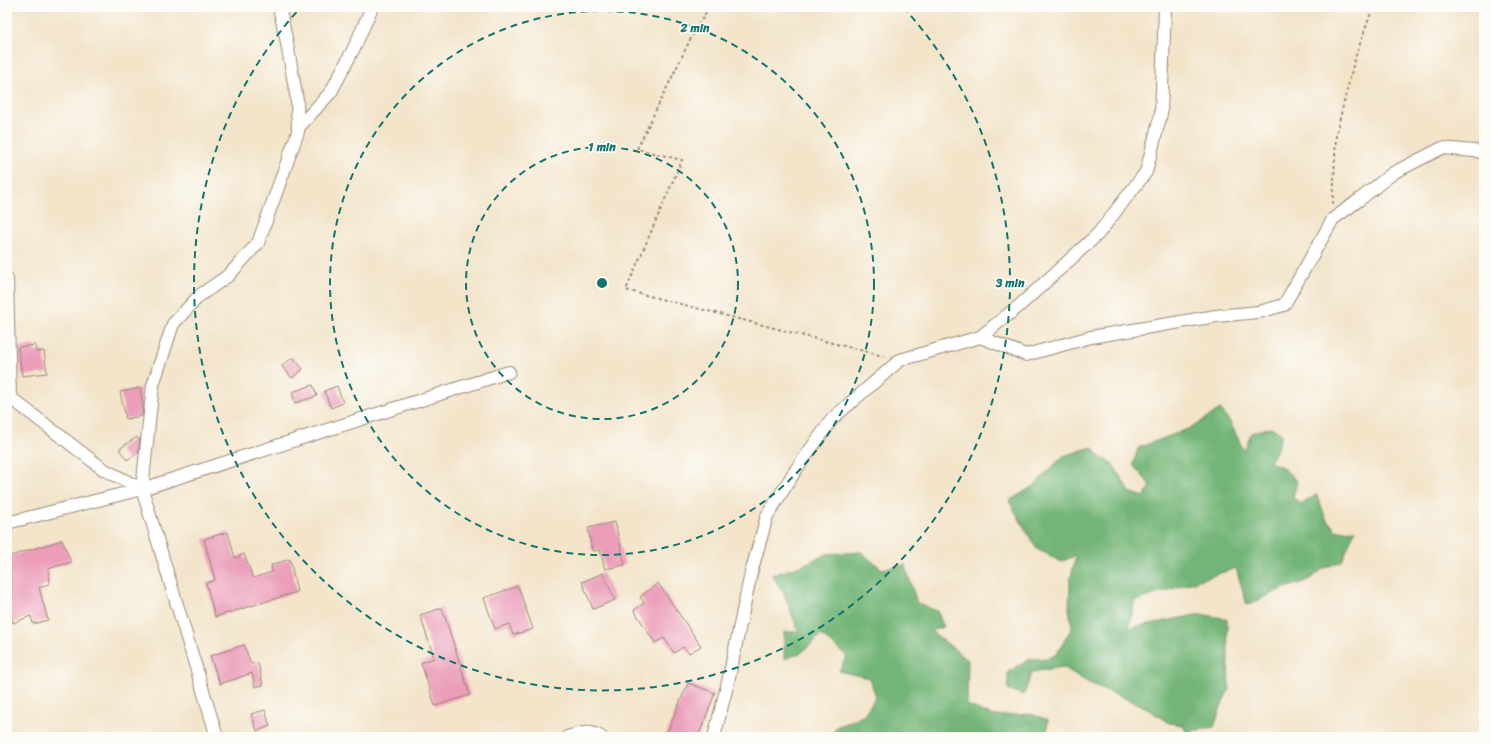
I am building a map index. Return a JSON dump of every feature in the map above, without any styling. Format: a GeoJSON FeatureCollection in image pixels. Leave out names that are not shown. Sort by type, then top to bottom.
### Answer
{"type":"FeatureCollection","features":[{"type":"Feature","properties":{"kind":"street"},"geometry":{"type":"LineString","coordinates":[[218,737],[142,489],[153,385],[174,324],[199,296],[229,275],[258,243],[298,132],[297,100],[279,7]]}},
{"type":"Feature","properties":{"kind":"street"},"geometry":{"type":"LineString","coordinates":[[298,128],[331,92],[355,46],[372,7]]}},
{"type":"Feature","properties":{"kind":"street"},"geometry":{"type":"LineString","coordinates":[[714,737],[728,682],[751,573],[767,516],[797,468],[833,418],[900,360],[980,337],[1019,306],[1098,234],[1146,172],[1161,114],[1165,7]]}},
{"type":"Feature","properties":{"kind":"street"},"geometry":{"type":"LineString","coordinates":[[980,337],[1026,355],[1091,337],[1216,316],[1259,312],[1284,305],[1333,219],[1394,173],[1442,148],[1484,152]]}},
{"type":"Feature","properties":{"kind":"street"},"geometry":{"type":"LineString","coordinates":[[7,279],[9,396],[103,469],[142,489]]}},
{"type":"Feature","properties":{"kind":"street"},"geometry":{"type":"LineString","coordinates":[[7,523],[142,489],[509,372]]}},
{"type":"Feature","properties":{"kind":"street"},"geometry":{"type":"LineString","coordinates":[[567,737],[592,732],[601,737]]}},
{"type":"Feature","properties":{"kind":"path"},"geometry":{"type":"LineString","coordinates":[[709,7],[690,40],[637,149],[682,160],[626,290],[900,360]]}},
{"type":"Feature","properties":{"kind":"path"},"geometry":{"type":"LineString","coordinates":[[1333,219],[1336,134],[1355,58],[1373,7]]}},
{"type":"Feature","properties":{"kind":"green space"},"geometry":{"type":"Polygon","coordinates":[[[1220,409],[1230,422],[1244,451],[1251,433],[1271,427],[1282,434],[1277,449],[1270,462],[1282,467],[1297,481],[1293,497],[1300,504],[1317,495],[1326,519],[1337,531],[1355,530],[1342,561],[1324,568],[1307,581],[1282,589],[1247,605],[1236,568],[1135,601],[1129,628],[1201,614],[1227,619],[1229,689],[1214,727],[1186,732],[1183,725],[1169,723],[1141,705],[1089,683],[1063,667],[1032,672],[1024,695],[1008,689],[1008,672],[1030,659],[1048,658],[1057,654],[1072,627],[1069,609],[1070,581],[1076,555],[1061,562],[1036,548],[1009,501],[1035,485],[1063,456],[1092,447],[1101,458],[1112,463],[1130,492],[1144,497],[1151,486],[1133,465],[1138,448],[1193,427],[1220,409]]]}},
{"type":"Feature","properties":{"kind":"green space"},"geometry":{"type":"Polygon","coordinates":[[[861,552],[882,569],[905,565],[917,603],[937,611],[944,627],[931,631],[968,660],[967,705],[994,716],[1031,714],[1048,720],[1046,737],[832,737],[836,727],[863,716],[876,696],[869,678],[839,671],[847,656],[821,635],[801,653],[784,659],[784,632],[799,632],[784,594],[772,575],[798,567],[827,554],[861,552]]]}},
{"type":"Feature","properties":{"kind":"building"},"geometry":{"type":"Polygon","coordinates":[[[35,345],[36,352],[44,351],[47,373],[22,376],[18,347],[35,345]]]}},
{"type":"Feature","properties":{"kind":"building"},"geometry":{"type":"Polygon","coordinates":[[[293,357],[303,369],[292,378],[282,366],[293,357]]]}},
{"type":"Feature","properties":{"kind":"building"},"geometry":{"type":"Polygon","coordinates":[[[313,385],[317,396],[295,403],[292,392],[313,385]]]}},
{"type":"Feature","properties":{"kind":"building"},"geometry":{"type":"Polygon","coordinates":[[[337,386],[343,403],[331,408],[324,391],[337,386]]]}},
{"type":"Feature","properties":{"kind":"building"},"geometry":{"type":"Polygon","coordinates":[[[140,388],[143,405],[142,416],[126,419],[120,392],[140,388]]]}},
{"type":"Feature","properties":{"kind":"building"},"geometry":{"type":"Polygon","coordinates":[[[137,437],[140,441],[138,453],[127,460],[119,449],[137,437]]]}},
{"type":"Feature","properties":{"kind":"building"},"geometry":{"type":"Polygon","coordinates":[[[615,522],[625,565],[605,569],[600,550],[592,551],[588,528],[615,522]]]}},
{"type":"Feature","properties":{"kind":"building"},"geometry":{"type":"Polygon","coordinates":[[[228,532],[235,558],[244,554],[253,578],[272,572],[271,565],[290,559],[297,592],[215,617],[206,583],[215,580],[204,539],[228,532]]]}},
{"type":"Feature","properties":{"kind":"building"},"geometry":{"type":"Polygon","coordinates":[[[62,540],[71,562],[48,569],[50,583],[39,588],[48,620],[33,624],[31,616],[13,623],[7,599],[7,557],[62,540]]]}},
{"type":"Feature","properties":{"kind":"building"},"geometry":{"type":"Polygon","coordinates":[[[603,573],[615,600],[593,609],[582,582],[603,573]]]}},
{"type":"Feature","properties":{"kind":"building"},"geometry":{"type":"Polygon","coordinates":[[[658,583],[701,646],[689,653],[683,647],[674,653],[664,638],[655,643],[634,610],[644,603],[640,597],[658,583]]]}},
{"type":"Feature","properties":{"kind":"building"},"geometry":{"type":"Polygon","coordinates":[[[518,586],[533,629],[513,635],[509,624],[495,629],[484,598],[518,586]]]}},
{"type":"Feature","properties":{"kind":"building"},"geometry":{"type":"Polygon","coordinates":[[[442,608],[470,695],[435,706],[421,663],[434,658],[420,615],[442,608]]]}},
{"type":"Feature","properties":{"kind":"building"},"geometry":{"type":"Polygon","coordinates":[[[244,645],[251,664],[258,663],[263,685],[255,687],[252,673],[220,684],[210,656],[244,645]]]}},
{"type":"Feature","properties":{"kind":"building"},"geometry":{"type":"Polygon","coordinates":[[[688,683],[715,693],[698,737],[665,737],[688,683]]]}},
{"type":"Feature","properties":{"kind":"building"},"geometry":{"type":"Polygon","coordinates":[[[265,710],[270,726],[257,731],[251,714],[265,710]]]}}]}
